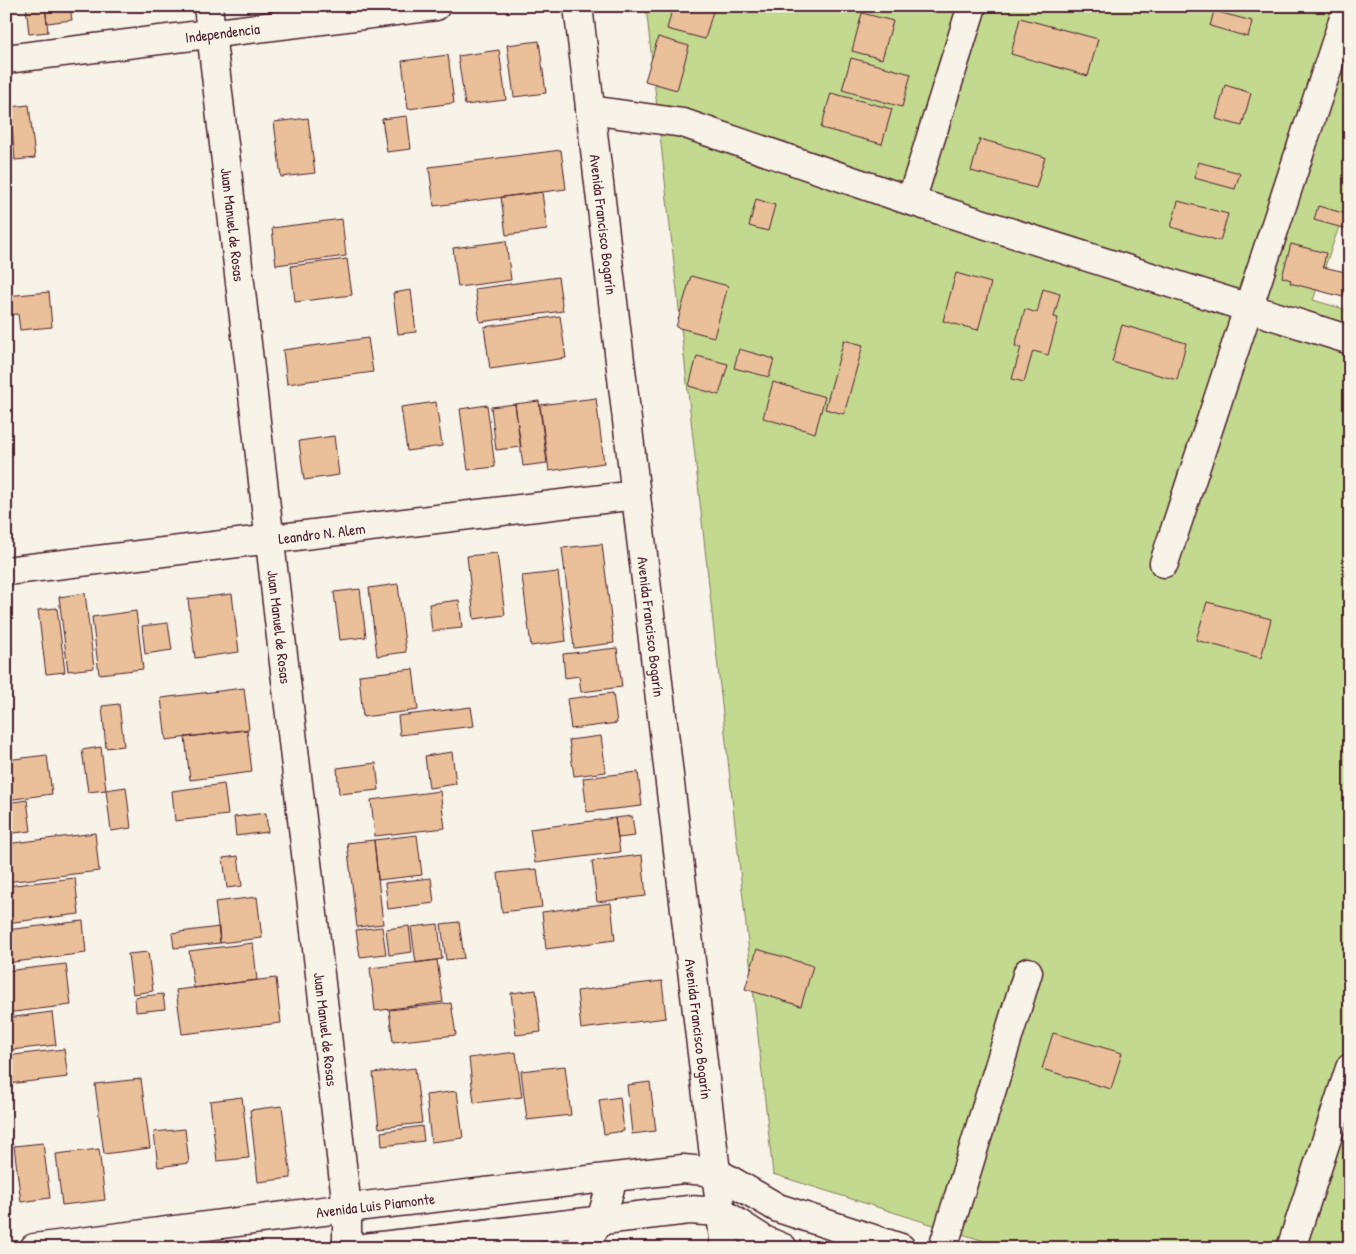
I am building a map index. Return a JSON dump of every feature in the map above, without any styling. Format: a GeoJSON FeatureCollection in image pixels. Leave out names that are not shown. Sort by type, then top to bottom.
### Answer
{"type":"FeatureCollection","features":[{"type":"Feature","properties":{"kind":"street","name":"Juan Manuel de Rosas"},"geometry":{"type":"LineString","coordinates":[[208,6],[347,1208],[348,1248]]}},
{"type":"Feature","properties":{"kind":"street","name":"Independencia"},"geometry":{"type":"LineString","coordinates":[[6,59],[436,6]]}},
{"type":"Feature","properties":{"kind":"street","name":"Avenida Francisco Bogarín"},"geometry":{"type":"LineString","coordinates":[[578,6],[725,1248]]}},
{"type":"Feature","properties":{"kind":"street"},"geometry":{"type":"LineString","coordinates":[[912,201],[972,6]]}},
{"type":"Feature","properties":{"kind":"street"},"geometry":{"type":"LineString","coordinates":[[1164,563],[1348,6]]}},
{"type":"Feature","properties":{"kind":"street"},"geometry":{"type":"LineString","coordinates":[[590,110],[683,123],[912,201],[1350,340]]}},
{"type":"Feature","properties":{"kind":"street","name":"Leandro N. Alem"},"geometry":{"type":"LineString","coordinates":[[6,571],[636,495]]}},
{"type":"Feature","properties":{"kind":"street"},"geometry":{"type":"LineString","coordinates":[[943,1248],[1028,972]]}},
{"type":"Feature","properties":{"kind":"street"},"geometry":{"type":"LineString","coordinates":[[1291,1248],[1350,1068]]}},
{"type":"Feature","properties":{"kind":"street","name":"Avenida Luis Piamonte"},"geometry":{"type":"LineString","coordinates":[[34,1248],[347,1208],[683,1169],[716,1172]]}},
{"type":"Feature","properties":{"kind":"street"},"geometry":{"type":"LineString","coordinates":[[716,1172],[778,1208],[901,1248]]}},
{"type":"Feature","properties":{"kind":"street"},"geometry":{"type":"LineString","coordinates":[[580,1248],[601,1220],[613,1178]]}},
{"type":"Feature","properties":{"kind":"street"},"geometry":{"type":"LineString","coordinates":[[364,1248],[688,1210],[721,1212],[764,1240],[783,1248]]}},
{"type":"Feature","properties":{"kind":"green space"},"geometry":{"type":"Polygon","coordinates":[[[646,6],[1350,6],[1350,196],[1313,300],[1350,311],[1350,1248],[1006,1248],[773,1174],[646,6]]]}},
{"type":"Feature","properties":{"kind":"building"},"geometry":{"type":"Polygon","coordinates":[[[6,6],[11,6],[12,19],[6,20],[6,6]]]}},
{"type":"Feature","properties":{"kind":"building"},"geometry":{"type":"Polygon","coordinates":[[[26,6],[45,6],[48,32],[29,34],[26,6]]]}},
{"type":"Feature","properties":{"kind":"building"},"geometry":{"type":"Polygon","coordinates":[[[45,6],[70,6],[72,20],[47,23],[45,6]]]}},
{"type":"Feature","properties":{"kind":"building"},"geometry":{"type":"Polygon","coordinates":[[[116,6],[157,6],[116,10],[116,6]]]}},
{"type":"Feature","properties":{"kind":"building"},"geometry":{"type":"Polygon","coordinates":[[[673,6],[697,6],[713,11],[705,39],[667,29],[673,6]]]}},
{"type":"Feature","properties":{"kind":"building"},"geometry":{"type":"Polygon","coordinates":[[[1214,11],[1252,21],[1248,37],[1210,26],[1214,11]]]}},
{"type":"Feature","properties":{"kind":"building"},"geometry":{"type":"Polygon","coordinates":[[[862,13],[893,21],[882,59],[852,51],[862,13]]]}},
{"type":"Feature","properties":{"kind":"building"},"geometry":{"type":"Polygon","coordinates":[[[1020,18],[1098,39],[1088,76],[1011,54],[1020,18]]]}},
{"type":"Feature","properties":{"kind":"building"},"geometry":{"type":"Polygon","coordinates":[[[658,37],[689,46],[677,90],[645,81],[658,37]]]}},
{"type":"Feature","properties":{"kind":"building"},"geometry":{"type":"Polygon","coordinates":[[[539,41],[546,93],[514,97],[507,45],[539,41]]]}},
{"type":"Feature","properties":{"kind":"building"},"geometry":{"type":"Polygon","coordinates":[[[499,50],[506,100],[465,105],[458,56],[499,50]]]}},
{"type":"Feature","properties":{"kind":"building"},"geometry":{"type":"Polygon","coordinates":[[[448,55],[454,103],[408,109],[402,61],[448,55]]]}},
{"type":"Feature","properties":{"kind":"building"},"geometry":{"type":"Polygon","coordinates":[[[851,58],[911,74],[902,107],[842,90],[851,58]]]}},
{"type":"Feature","properties":{"kind":"building"},"geometry":{"type":"Polygon","coordinates":[[[1225,85],[1251,93],[1242,126],[1216,119],[1225,85]]]}},
{"type":"Feature","properties":{"kind":"building"},"geometry":{"type":"Polygon","coordinates":[[[831,93],[892,109],[882,144],[821,128],[831,93]]]}},
{"type":"Feature","properties":{"kind":"building"},"geometry":{"type":"Polygon","coordinates":[[[29,105],[35,158],[15,160],[10,107],[29,105]]]}},
{"type":"Feature","properties":{"kind":"building"},"geometry":{"type":"Polygon","coordinates":[[[407,116],[411,149],[387,152],[382,119],[407,116]]]}},
{"type":"Feature","properties":{"kind":"building"},"geometry":{"type":"Polygon","coordinates":[[[308,118],[315,173],[281,177],[274,122],[308,118]]]}},
{"type":"Feature","properties":{"kind":"building"},"geometry":{"type":"Polygon","coordinates":[[[6,120],[8,120],[13,161],[6,161],[6,120]]]}},
{"type":"Feature","properties":{"kind":"building"},"geometry":{"type":"Polygon","coordinates":[[[980,139],[1045,157],[1036,188],[971,171],[980,139]]]}},
{"type":"Feature","properties":{"kind":"building"},"geometry":{"type":"Polygon","coordinates":[[[561,150],[566,189],[434,206],[429,167],[561,150]]]}},
{"type":"Feature","properties":{"kind":"building"},"geometry":{"type":"Polygon","coordinates":[[[1198,162],[1240,173],[1235,189],[1194,178],[1198,162]]]}},
{"type":"Feature","properties":{"kind":"building"},"geometry":{"type":"Polygon","coordinates":[[[542,192],[547,230],[506,235],[501,197],[542,192]]]}},
{"type":"Feature","properties":{"kind":"building"},"geometry":{"type":"Polygon","coordinates":[[[756,199],[775,205],[768,231],[749,226],[756,199]]]}},
{"type":"Feature","properties":{"kind":"building"},"geometry":{"type":"Polygon","coordinates":[[[1178,201],[1228,214],[1220,241],[1171,227],[1178,201]]]}},
{"type":"Feature","properties":{"kind":"building"},"geometry":{"type":"Polygon","coordinates":[[[1318,206],[1350,215],[1350,230],[1314,220],[1318,206]]]}},
{"type":"Feature","properties":{"kind":"building"},"geometry":{"type":"Polygon","coordinates":[[[342,219],[346,256],[276,265],[272,228],[342,219]]]}},
{"type":"Feature","properties":{"kind":"building"},"geometry":{"type":"Polygon","coordinates":[[[506,241],[511,280],[458,287],[453,248],[506,241]]]}},
{"type":"Feature","properties":{"kind":"building"},"geometry":{"type":"Polygon","coordinates":[[[1291,244],[1326,253],[1323,267],[1350,273],[1343,297],[1290,283],[1291,280],[1282,277],[1291,244]]]}},
{"type":"Feature","properties":{"kind":"building"},"geometry":{"type":"Polygon","coordinates":[[[347,259],[352,295],[295,302],[291,266],[347,259]]]}},
{"type":"Feature","properties":{"kind":"building"},"geometry":{"type":"Polygon","coordinates":[[[956,273],[991,283],[978,330],[943,321],[956,273]]]}},
{"type":"Feature","properties":{"kind":"building"},"geometry":{"type":"Polygon","coordinates":[[[691,276],[728,286],[714,337],[676,327],[691,276]]]}},
{"type":"Feature","properties":{"kind":"building"},"geometry":{"type":"Polygon","coordinates":[[[558,277],[563,311],[480,322],[475,289],[558,277]]]}},
{"type":"Feature","properties":{"kind":"building"},"geometry":{"type":"Polygon","coordinates":[[[1043,289],[1060,294],[1054,317],[1058,318],[1048,355],[1033,351],[1024,382],[1012,379],[1021,347],[1015,346],[1025,309],[1037,313],[1043,289]]]}},
{"type":"Feature","properties":{"kind":"building"},"geometry":{"type":"Polygon","coordinates":[[[411,290],[416,332],[398,334],[393,293],[411,290]]]}},
{"type":"Feature","properties":{"kind":"building"},"geometry":{"type":"Polygon","coordinates":[[[49,292],[52,327],[20,330],[18,314],[8,315],[6,296],[49,292]]]}},
{"type":"Feature","properties":{"kind":"building"},"geometry":{"type":"Polygon","coordinates":[[[560,316],[566,358],[490,369],[484,327],[560,316]]]}},
{"type":"Feature","properties":{"kind":"building"},"geometry":{"type":"Polygon","coordinates":[[[1122,325],[1186,343],[1177,380],[1112,362],[1122,325]]]}},
{"type":"Feature","properties":{"kind":"building"},"geometry":{"type":"Polygon","coordinates":[[[368,338],[373,372],[287,384],[283,350],[368,338]]]}},
{"type":"Feature","properties":{"kind":"building"},"geometry":{"type":"Polygon","coordinates":[[[844,340],[863,345],[844,414],[825,409],[844,340]]]}},
{"type":"Feature","properties":{"kind":"building"},"geometry":{"type":"Polygon","coordinates":[[[739,349],[774,359],[769,377],[734,368],[739,349]]]}},
{"type":"Feature","properties":{"kind":"building"},"geometry":{"type":"Polygon","coordinates":[[[697,356],[728,364],[719,395],[689,386],[697,356]]]}},
{"type":"Feature","properties":{"kind":"building"},"geometry":{"type":"Polygon","coordinates":[[[773,382],[825,397],[815,433],[763,418],[773,382]]]}},
{"type":"Feature","properties":{"kind":"building"},"geometry":{"type":"Polygon","coordinates":[[[596,398],[604,463],[549,471],[540,405],[596,398]]]}},
{"type":"Feature","properties":{"kind":"building"},"geometry":{"type":"Polygon","coordinates":[[[539,401],[547,463],[523,466],[515,404],[539,401]]]}},
{"type":"Feature","properties":{"kind":"building"},"geometry":{"type":"Polygon","coordinates":[[[436,402],[442,446],[407,451],[401,407],[436,402]]]}},
{"type":"Feature","properties":{"kind":"building"},"geometry":{"type":"Polygon","coordinates":[[[515,404],[521,447],[496,450],[491,407],[515,404]]]}},
{"type":"Feature","properties":{"kind":"building"},"geometry":{"type":"Polygon","coordinates":[[[487,405],[495,467],[468,470],[460,409],[487,405]]]}},
{"type":"Feature","properties":{"kind":"building"},"geometry":{"type":"Polygon","coordinates":[[[334,436],[339,475],[304,480],[299,441],[334,436]]]}},
{"type":"Feature","properties":{"kind":"building"},"geometry":{"type":"Polygon","coordinates":[[[602,544],[614,643],[574,648],[562,548],[602,544]]]}},
{"type":"Feature","properties":{"kind":"building"},"geometry":{"type":"Polygon","coordinates":[[[497,553],[505,615],[474,619],[467,556],[497,553]]]}},
{"type":"Feature","properties":{"kind":"building"},"geometry":{"type":"Polygon","coordinates":[[[558,572],[566,641],[531,646],[522,576],[558,572]]]}},
{"type":"Feature","properties":{"kind":"building"},"geometry":{"type":"Polygon","coordinates":[[[398,584],[406,652],[377,656],[369,588],[398,584]]]}},
{"type":"Feature","properties":{"kind":"building"},"geometry":{"type":"Polygon","coordinates":[[[360,589],[366,637],[340,640],[334,592],[360,589]]]}},
{"type":"Feature","properties":{"kind":"building"},"geometry":{"type":"Polygon","coordinates":[[[85,593],[94,668],[68,671],[59,597],[85,593]]]}},
{"type":"Feature","properties":{"kind":"building"},"geometry":{"type":"Polygon","coordinates":[[[232,594],[239,652],[195,658],[188,599],[232,594]]]}},
{"type":"Feature","properties":{"kind":"building"},"geometry":{"type":"Polygon","coordinates":[[[459,600],[462,628],[432,631],[429,604],[459,600]]]}},
{"type":"Feature","properties":{"kind":"building"},"geometry":{"type":"Polygon","coordinates":[[[1207,602],[1271,619],[1261,658],[1196,640],[1207,602]]]}},
{"type":"Feature","properties":{"kind":"building"},"geometry":{"type":"Polygon","coordinates":[[[57,608],[65,672],[46,674],[38,610],[57,608]]]}},
{"type":"Feature","properties":{"kind":"building"},"geometry":{"type":"Polygon","coordinates":[[[136,611],[143,669],[99,674],[92,617],[136,611]]]}},
{"type":"Feature","properties":{"kind":"building"},"geometry":{"type":"Polygon","coordinates":[[[168,623],[172,650],[145,654],[142,626],[168,623]]]}},
{"type":"Feature","properties":{"kind":"building"},"geometry":{"type":"Polygon","coordinates":[[[617,648],[622,687],[581,692],[579,676],[565,678],[563,654],[617,648]]]}},
{"type":"Feature","properties":{"kind":"building"},"geometry":{"type":"Polygon","coordinates":[[[413,669],[418,710],[363,717],[359,675],[413,669]]]}},
{"type":"Feature","properties":{"kind":"building"},"geometry":{"type":"Polygon","coordinates":[[[244,688],[249,729],[166,740],[161,698],[244,688]]]}},
{"type":"Feature","properties":{"kind":"building"},"geometry":{"type":"Polygon","coordinates":[[[613,693],[617,723],[571,729],[567,699],[613,693]]]}},
{"type":"Feature","properties":{"kind":"building"},"geometry":{"type":"Polygon","coordinates":[[[119,704],[124,746],[106,748],[102,706],[119,704]]]}},
{"type":"Feature","properties":{"kind":"building"},"geometry":{"type":"Polygon","coordinates":[[[471,707],[474,726],[400,735],[398,716],[471,707]]]}},
{"type":"Feature","properties":{"kind":"building"},"geometry":{"type":"Polygon","coordinates":[[[247,730],[252,772],[190,780],[185,737],[247,730]]]}},
{"type":"Feature","properties":{"kind":"building"},"geometry":{"type":"Polygon","coordinates":[[[601,736],[606,772],[574,776],[569,740],[601,736]]]}},
{"type":"Feature","properties":{"kind":"building"},"geometry":{"type":"Polygon","coordinates":[[[101,747],[106,790],[88,792],[82,750],[101,747]]]}},
{"type":"Feature","properties":{"kind":"building"},"geometry":{"type":"Polygon","coordinates":[[[452,752],[456,784],[429,788],[425,756],[452,752]]]}},
{"type":"Feature","properties":{"kind":"building"},"geometry":{"type":"Polygon","coordinates":[[[47,755],[52,794],[6,800],[6,760],[47,755]]]}},
{"type":"Feature","properties":{"kind":"building"},"geometry":{"type":"Polygon","coordinates":[[[376,763],[379,790],[339,794],[337,768],[376,763]]]}},
{"type":"Feature","properties":{"kind":"building"},"geometry":{"type":"Polygon","coordinates":[[[638,772],[642,806],[587,812],[583,778],[638,772]]]}},
{"type":"Feature","properties":{"kind":"building"},"geometry":{"type":"Polygon","coordinates":[[[224,784],[228,815],[175,821],[172,791],[224,784]]]}},
{"type":"Feature","properties":{"kind":"building"},"geometry":{"type":"Polygon","coordinates":[[[126,787],[131,828],[111,831],[106,790],[126,787]]]}},
{"type":"Feature","properties":{"kind":"building"},"geometry":{"type":"Polygon","coordinates":[[[440,791],[445,828],[375,836],[371,800],[440,791]]]}},
{"type":"Feature","properties":{"kind":"building"},"geometry":{"type":"Polygon","coordinates":[[[27,800],[31,831],[6,834],[6,803],[27,800]]]}},
{"type":"Feature","properties":{"kind":"building"},"geometry":{"type":"Polygon","coordinates":[[[266,813],[268,832],[236,836],[234,817],[266,813]]]}},
{"type":"Feature","properties":{"kind":"building"},"geometry":{"type":"Polygon","coordinates":[[[632,816],[635,836],[618,838],[615,818],[632,816]]]}},
{"type":"Feature","properties":{"kind":"building"},"geometry":{"type":"Polygon","coordinates":[[[615,818],[620,852],[535,863],[530,829],[615,818]]]}},
{"type":"Feature","properties":{"kind":"building"},"geometry":{"type":"Polygon","coordinates":[[[95,833],[99,871],[6,882],[6,844],[95,833]]]}},
{"type":"Feature","properties":{"kind":"building"},"geometry":{"type":"Polygon","coordinates":[[[417,835],[422,875],[378,880],[374,840],[417,835]]]}},
{"type":"Feature","properties":{"kind":"building"},"geometry":{"type":"Polygon","coordinates":[[[374,840],[383,924],[357,927],[347,843],[374,840]]]}},
{"type":"Feature","properties":{"kind":"building"},"geometry":{"type":"Polygon","coordinates":[[[642,855],[646,896],[597,902],[592,861],[642,855]]]}},
{"type":"Feature","properties":{"kind":"building"},"geometry":{"type":"Polygon","coordinates":[[[238,856],[242,886],[227,888],[223,858],[238,856]]]}},
{"type":"Feature","properties":{"kind":"building"},"geometry":{"type":"Polygon","coordinates":[[[537,869],[542,907],[502,912],[498,873],[537,869]]]}},
{"type":"Feature","properties":{"kind":"building"},"geometry":{"type":"Polygon","coordinates":[[[75,878],[79,914],[6,923],[6,886],[75,878]]]}},
{"type":"Feature","properties":{"kind":"building"},"geometry":{"type":"Polygon","coordinates":[[[431,878],[434,903],[388,909],[385,883],[431,878]]]}},
{"type":"Feature","properties":{"kind":"building"},"geometry":{"type":"Polygon","coordinates":[[[257,897],[262,938],[220,943],[215,902],[257,897]]]}},
{"type":"Feature","properties":{"kind":"building"},"geometry":{"type":"Polygon","coordinates":[[[611,903],[615,940],[546,949],[542,912],[611,903]]]}},
{"type":"Feature","properties":{"kind":"building"},"geometry":{"type":"Polygon","coordinates":[[[83,921],[86,953],[6,963],[6,930],[83,921]]]}},
{"type":"Feature","properties":{"kind":"building"},"geometry":{"type":"Polygon","coordinates":[[[459,922],[464,958],[446,960],[441,924],[459,922]]]}},
{"type":"Feature","properties":{"kind":"building"},"geometry":{"type":"Polygon","coordinates":[[[438,924],[442,959],[416,963],[411,927],[438,924]]]}},
{"type":"Feature","properties":{"kind":"building"},"geometry":{"type":"Polygon","coordinates":[[[409,926],[412,952],[389,955],[386,929],[409,926]]]}},
{"type":"Feature","properties":{"kind":"building"},"geometry":{"type":"Polygon","coordinates":[[[219,927],[220,943],[174,948],[172,933],[219,927]]]}},
{"type":"Feature","properties":{"kind":"building"},"geometry":{"type":"Polygon","coordinates":[[[382,927],[386,954],[360,957],[356,930],[382,927]]]}},
{"type":"Feature","properties":{"kind":"building"},"geometry":{"type":"Polygon","coordinates":[[[253,943],[257,980],[194,988],[189,951],[253,943]]]}},
{"type":"Feature","properties":{"kind":"building"},"geometry":{"type":"Polygon","coordinates":[[[757,949],[813,966],[801,1006],[745,989],[757,949]]]}},
{"type":"Feature","properties":{"kind":"building"},"geometry":{"type":"Polygon","coordinates":[[[148,952],[153,991],[133,994],[128,954],[148,952]]]}},
{"type":"Feature","properties":{"kind":"building"},"geometry":{"type":"Polygon","coordinates":[[[437,960],[443,1002],[375,1011],[370,968],[437,960]]]}},
{"type":"Feature","properties":{"kind":"building"},"geometry":{"type":"Polygon","coordinates":[[[66,964],[71,1005],[6,1013],[6,971],[66,964]]]}},
{"type":"Feature","properties":{"kind":"building"},"geometry":{"type":"Polygon","coordinates":[[[276,978],[281,1023],[182,1034],[176,990],[276,978]]]}},
{"type":"Feature","properties":{"kind":"building"},"geometry":{"type":"Polygon","coordinates":[[[662,981],[666,1018],[581,1029],[577,991],[662,981]]]}},
{"type":"Feature","properties":{"kind":"building"},"geometry":{"type":"Polygon","coordinates":[[[536,990],[541,1032],[516,1035],[511,993],[536,990]]]}},
{"type":"Feature","properties":{"kind":"building"},"geometry":{"type":"Polygon","coordinates":[[[163,994],[165,1009],[136,1012],[135,997],[163,994]]]}},
{"type":"Feature","properties":{"kind":"building"},"geometry":{"type":"Polygon","coordinates":[[[451,1003],[456,1035],[393,1042],[389,1010],[451,1003]]]}},
{"type":"Feature","properties":{"kind":"building"},"geometry":{"type":"Polygon","coordinates":[[[52,1012],[56,1045],[11,1050],[7,1018],[52,1012]]]}},
{"type":"Feature","properties":{"kind":"building"},"geometry":{"type":"Polygon","coordinates":[[[1053,1033],[1122,1053],[1111,1089],[1042,1069],[1053,1033]]]}},
{"type":"Feature","properties":{"kind":"building"},"geometry":{"type":"Polygon","coordinates":[[[64,1049],[68,1077],[8,1084],[6,1056],[64,1049]]]}},
{"type":"Feature","properties":{"kind":"building"},"geometry":{"type":"Polygon","coordinates":[[[516,1052],[522,1097],[474,1103],[469,1058],[516,1052]]]}},
{"type":"Feature","properties":{"kind":"building"},"geometry":{"type":"Polygon","coordinates":[[[565,1066],[571,1115],[527,1120],[521,1071],[565,1066]]]}},
{"type":"Feature","properties":{"kind":"building"},"geometry":{"type":"Polygon","coordinates":[[[415,1068],[422,1123],[379,1128],[373,1073],[415,1068]]]}},
{"type":"Feature","properties":{"kind":"building"},"geometry":{"type":"Polygon","coordinates":[[[141,1079],[150,1148],[104,1154],[95,1084],[141,1079]]]}},
{"type":"Feature","properties":{"kind":"building"},"geometry":{"type":"Polygon","coordinates":[[[650,1082],[656,1131],[632,1134],[627,1085],[650,1082]]]}},
{"type":"Feature","properties":{"kind":"building"},"geometry":{"type":"Polygon","coordinates":[[[457,1091],[463,1138],[431,1142],[426,1095],[457,1091]]]}},
{"type":"Feature","properties":{"kind":"building"},"geometry":{"type":"Polygon","coordinates":[[[242,1097],[249,1158],[217,1161],[210,1101],[242,1097]]]}},
{"type":"Feature","properties":{"kind":"building"},"geometry":{"type":"Polygon","coordinates":[[[620,1097],[624,1131],[604,1134],[599,1100],[620,1097]]]}},
{"type":"Feature","properties":{"kind":"building"},"geometry":{"type":"Polygon","coordinates":[[[282,1106],[291,1178],[258,1182],[250,1110],[282,1106]]]}},
{"type":"Feature","properties":{"kind":"building"},"geometry":{"type":"Polygon","coordinates":[[[422,1126],[424,1141],[382,1146],[381,1132],[422,1126]]]}},
{"type":"Feature","properties":{"kind":"building"},"geometry":{"type":"Polygon","coordinates":[[[185,1129],[189,1163],[158,1167],[154,1132],[185,1129]]]}},
{"type":"Feature","properties":{"kind":"building"},"geometry":{"type":"Polygon","coordinates":[[[43,1143],[50,1198],[21,1202],[14,1146],[43,1143]]]}},
{"type":"Feature","properties":{"kind":"building"},"geometry":{"type":"Polygon","coordinates":[[[99,1149],[105,1200],[62,1205],[56,1154],[99,1149]]]}}]}
